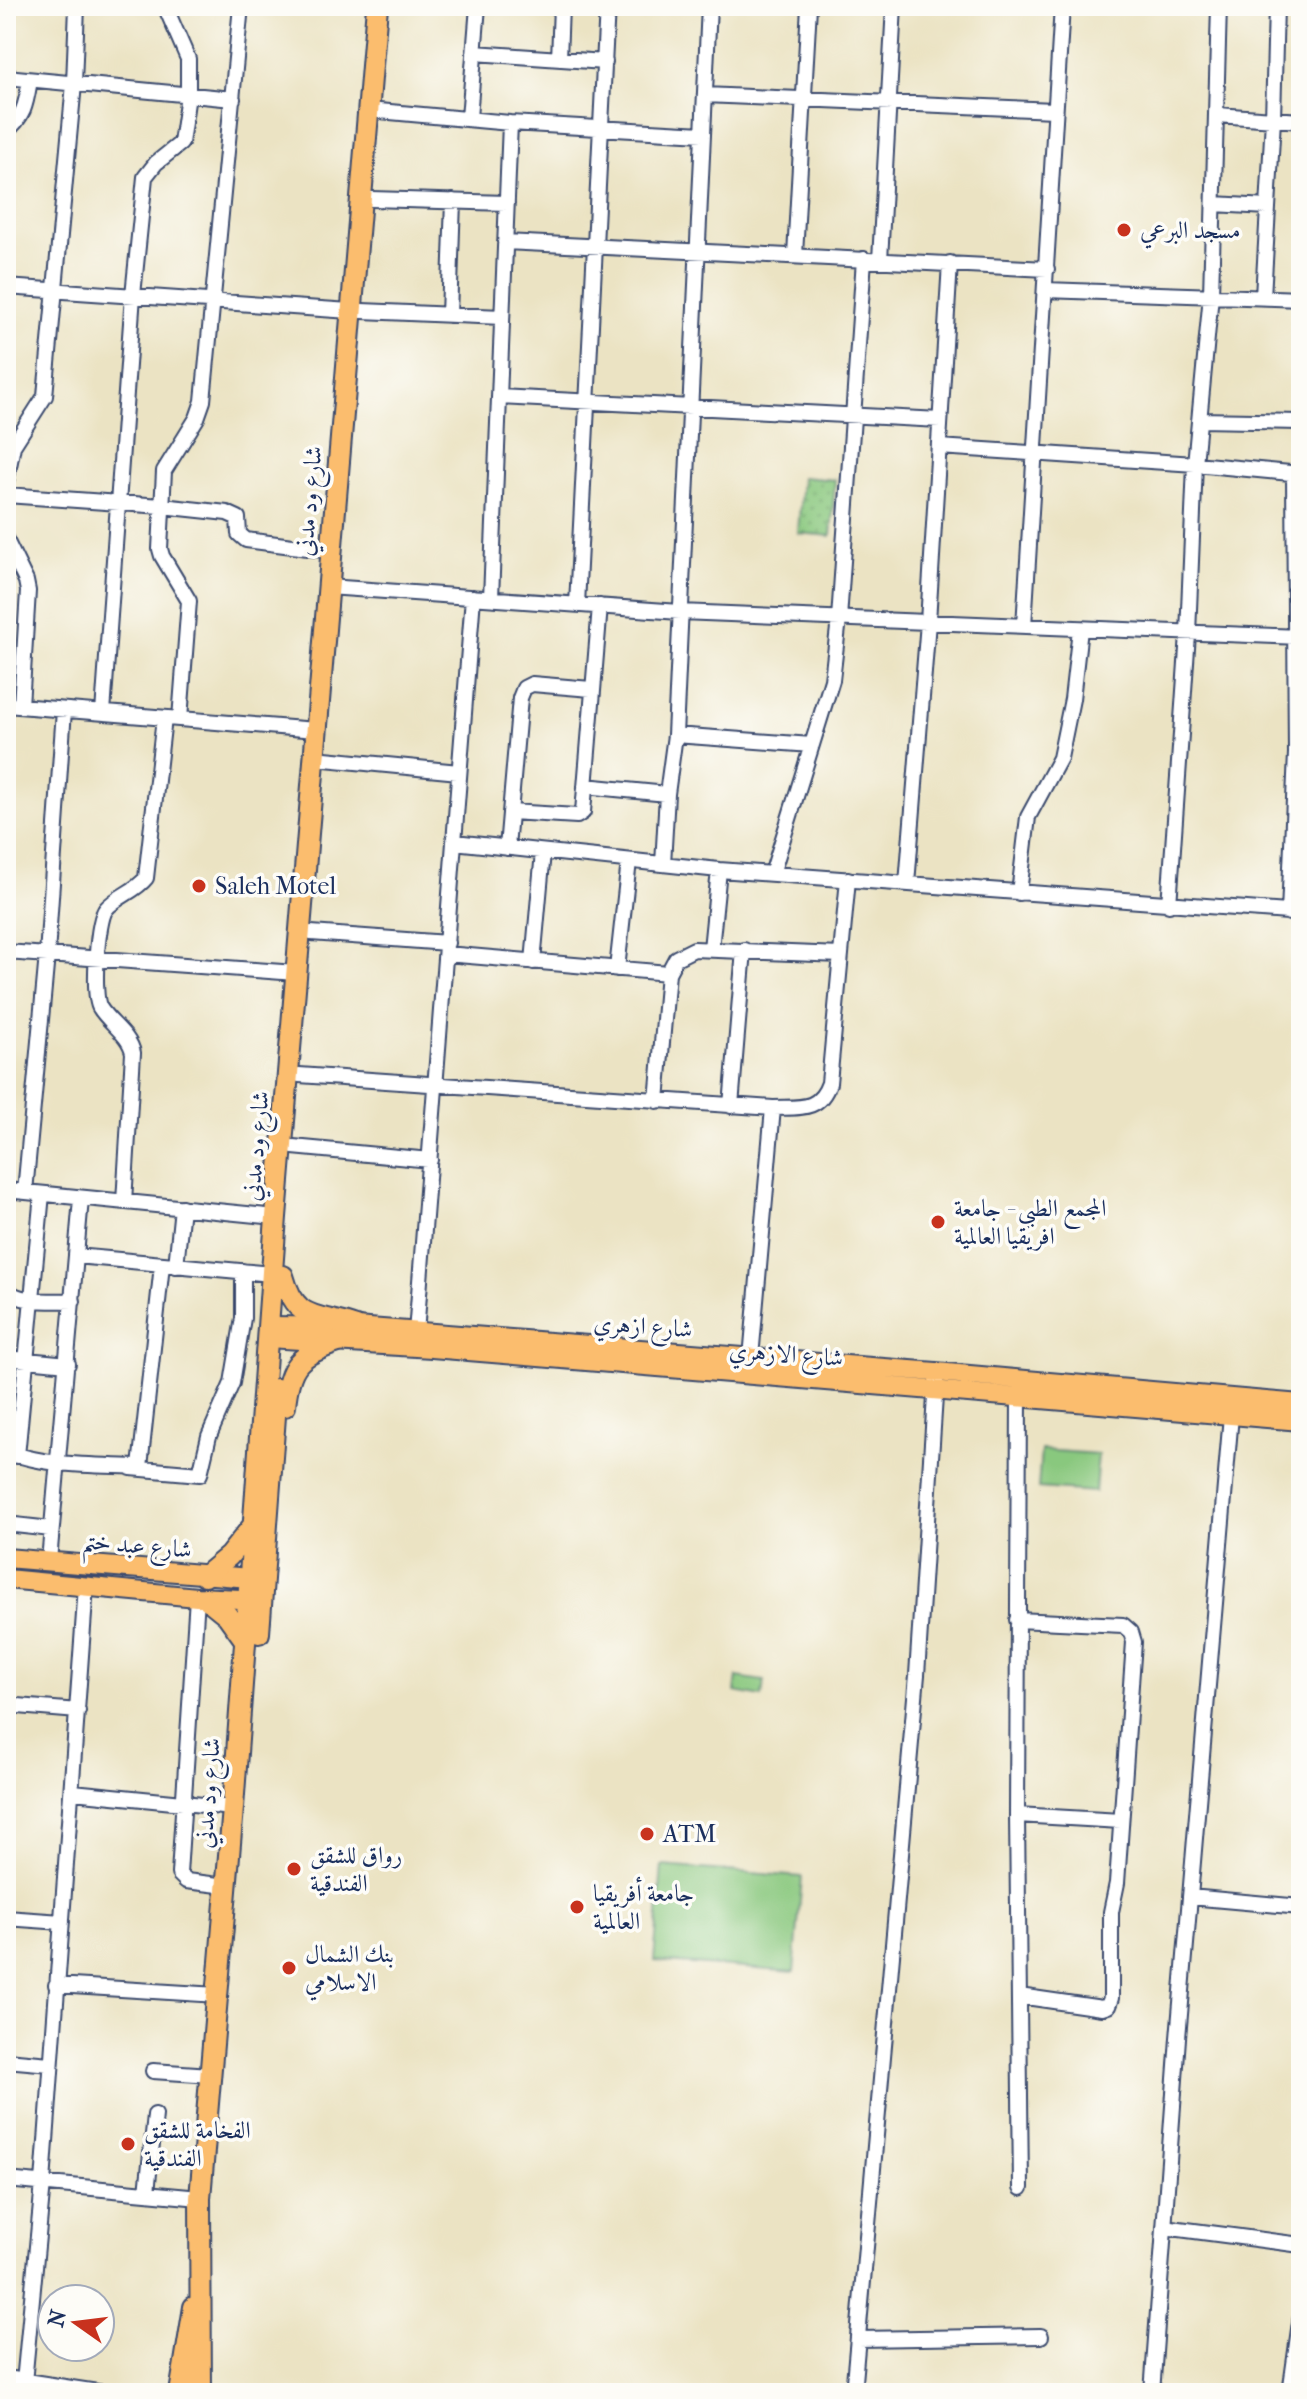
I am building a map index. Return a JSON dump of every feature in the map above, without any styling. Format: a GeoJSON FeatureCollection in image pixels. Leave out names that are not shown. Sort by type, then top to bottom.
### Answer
{"type":"FeatureCollection","features":[{"type":"Feature","properties":{"kind":"highway","name":"شارع ود مدني"},"geometry":{"type":"LineString","coordinates":[[277,1275],[293,1147],[325,759],[334,588],[377,6]]}},
{"type":"Feature","properties":{"kind":"highway","name":"شارع ود مدني"},"geometry":{"type":"LineString","coordinates":[[203,2285],[212,2231],[275,1332],[276,1217],[316,730],[334,588],[331,551],[371,199],[388,6]]}},
{"type":"Feature","properties":{"kind":"highway"},"geometry":{"type":"LineString","coordinates":[[277,1275],[299,1308],[356,1327]]}},
{"type":"Feature","properties":{"kind":"highway"},"geometry":{"type":"LineString","coordinates":[[205,1576],[274,1525],[285,1404],[292,1372],[303,1357],[338,1342]]}},
{"type":"Feature","properties":{"kind":"highway","name":"شارع ود مدني"},"geometry":{"type":"LineString","coordinates":[[203,2285],[200,2198],[245,1640],[255,1589]]}},
{"type":"Feature","properties":{"kind":"highway"},"geometry":{"type":"LineString","coordinates":[[202,1598],[227,1615],[245,1640]]}},
{"type":"Feature","properties":{"kind":"highway"},"geometry":{"type":"LineString","coordinates":[[180,2393],[187,2336],[203,2285]]}},
{"type":"Feature","properties":{"kind":"highway"},"geometry":{"type":"LineString","coordinates":[[201,2393],[203,2285]]}},
{"type":"Feature","properties":{"kind":"highway"},"geometry":{"type":"LineString","coordinates":[[203,2285],[212,2393]]}},
{"type":"Feature","properties":{"kind":"main road","name":"شارع ازهري"},"geometry":{"type":"LineString","coordinates":[[275,1332],[356,1327],[416,1333],[476,1345],[751,1358],[936,1381],[1301,1404]]}},
{"type":"Feature","properties":{"kind":"main road","name":"شارع الازهري"},"geometry":{"type":"LineString","coordinates":[[275,1332],[338,1342],[476,1345],[936,1381],[1019,1396],[1301,1421]]}},
{"type":"Feature","properties":{"kind":"main road","name":"شارع عبد ختم"},"geometry":{"type":"LineString","coordinates":[[6,1558],[205,1576],[255,1589]]}},
{"type":"Feature","properties":{"kind":"main road","name":"شارع عبد ختم"},"geometry":{"type":"LineString","coordinates":[[6,1579],[202,1598],[255,1589]]}},
{"type":"Feature","properties":{"kind":"street"},"geometry":{"type":"LineString","coordinates":[[6,482],[13,446],[45,396],[74,84],[77,6]]}},
{"type":"Feature","properties":{"kind":"street"},"geometry":{"type":"LineString","coordinates":[[103,713],[133,295],[145,177],[156,163],[181,143],[188,95],[188,59],[165,6]]}},
{"type":"Feature","properties":{"kind":"street"},"geometry":{"type":"LineString","coordinates":[[180,719],[189,601],[162,556],[162,506],[166,465],[197,418],[203,401],[241,6]]}},
{"type":"Feature","properties":{"kind":"street"},"geometry":{"type":"LineString","coordinates":[[469,118],[478,6]]}},
{"type":"Feature","properties":{"kind":"street"},"geometry":{"type":"LineString","coordinates":[[559,59],[561,6]]}},
{"type":"Feature","properties":{"kind":"street"},"geometry":{"type":"LineString","coordinates":[[577,605],[607,6]]}},
{"type":"Feature","properties":{"kind":"street"},"geometry":{"type":"LineString","coordinates":[[663,864],[667,794],[675,735],[709,6]]}},
{"type":"Feature","properties":{"kind":"street"},"geometry":{"type":"LineString","coordinates":[[795,255],[809,6]]}},
{"type":"Feature","properties":{"kind":"street"},"geometry":{"type":"LineString","coordinates":[[880,260],[894,6]]}},
{"type":"Feature","properties":{"kind":"street"},"geometry":{"type":"LineString","coordinates":[[1024,626],[1062,6]]}},
{"type":"Feature","properties":{"kind":"street"},"geometry":{"type":"LineString","coordinates":[[1169,905],[1188,634],[1195,464],[1211,295],[1219,6]]}},
{"type":"Feature","properties":{"kind":"street"},"geometry":{"type":"LineString","coordinates":[[1263,297],[1276,6]]}},
{"type":"Feature","properties":{"kind":"street"},"geometry":{"type":"LineString","coordinates":[[474,53],[605,62]]}},
{"type":"Feature","properties":{"kind":"street"},"geometry":{"type":"LineString","coordinates":[[6,77],[233,99]]}},
{"type":"Feature","properties":{"kind":"street"},"geometry":{"type":"LineString","coordinates":[[6,131],[19,121],[30,80]]}},
{"type":"Feature","properties":{"kind":"street"},"geometry":{"type":"LineString","coordinates":[[705,95],[1055,110]]}},
{"type":"Feature","properties":{"kind":"street"},"geometry":{"type":"LineString","coordinates":[[379,111],[510,123],[703,134]]}},
{"type":"Feature","properties":{"kind":"street"},"geometry":{"type":"LineString","coordinates":[[1217,115],[1301,121]]}},
{"type":"Feature","properties":{"kind":"street"},"geometry":{"type":"LineString","coordinates":[[491,598],[510,123]]}},
{"type":"Feature","properties":{"kind":"street"},"geometry":{"type":"LineString","coordinates":[[371,199],[507,203]]}},
{"type":"Feature","properties":{"kind":"street"},"geometry":{"type":"LineString","coordinates":[[449,315],[453,201]]}},
{"type":"Feature","properties":{"kind":"street"},"geometry":{"type":"LineString","coordinates":[[1214,204],[1268,207]]}},
{"type":"Feature","properties":{"kind":"street"},"geometry":{"type":"LineString","coordinates":[[505,242],[696,249],[1047,269]]}},
{"type":"Feature","properties":{"kind":"street"},"geometry":{"type":"LineString","coordinates":[[772,874],[832,680],[864,259]]}},
{"type":"Feature","properties":{"kind":"street"},"geometry":{"type":"LineString","coordinates":[[907,884],[928,622],[950,263]]}},
{"type":"Feature","properties":{"kind":"street"},"geometry":{"type":"LineString","coordinates":[[6,287],[356,311],[502,317]]}},
{"type":"Feature","properties":{"kind":"street"},"geometry":{"type":"LineString","coordinates":[[1045,290],[1301,299]]}},
{"type":"Feature","properties":{"kind":"street"},"geometry":{"type":"LineString","coordinates":[[499,397],[940,420]]}},
{"type":"Feature","properties":{"kind":"street"},"geometry":{"type":"LineString","coordinates":[[1199,420],[1301,422]]}},
{"type":"Feature","properties":{"kind":"street"},"geometry":{"type":"LineString","coordinates":[[454,842],[719,870],[1295,913],[1298,474],[939,447]]}},
{"type":"Feature","properties":{"kind":"street"},"geometry":{"type":"LineString","coordinates":[[6,495],[227,513],[238,518],[239,534],[246,540],[331,551]]}},
{"type":"Feature","properties":{"kind":"street"},"geometry":{"type":"LineString","coordinates":[[6,540],[28,591],[14,705],[316,730]]}},
{"type":"Feature","properties":{"kind":"street"},"geometry":{"type":"LineString","coordinates":[[334,588],[680,612],[1298,637]]}},
{"type":"Feature","properties":{"kind":"street"},"geometry":{"type":"LineString","coordinates":[[416,1333],[473,597]]}},
{"type":"Feature","properties":{"kind":"street"},"geometry":{"type":"LineString","coordinates":[[510,812],[580,815],[583,812],[600,606]]}},
{"type":"Feature","properties":{"kind":"street"},"geometry":{"type":"LineString","coordinates":[[1019,893],[1028,817],[1060,758],[1072,699],[1080,629]]}},
{"type":"Feature","properties":{"kind":"street"},"geometry":{"type":"LineString","coordinates":[[507,848],[520,698],[524,688],[532,684],[591,689]]}},
{"type":"Feature","properties":{"kind":"street"},"geometry":{"type":"LineString","coordinates":[[25,1192],[47,955],[64,710]]}},
{"type":"Feature","properties":{"kind":"street"},"geometry":{"type":"LineString","coordinates":[[124,1202],[133,1053],[127,1040],[98,1005],[98,959],[103,912],[140,886],[146,878],[164,718]]}},
{"type":"Feature","properties":{"kind":"street"},"geometry":{"type":"LineString","coordinates":[[675,735],[812,745]]}},
{"type":"Feature","properties":{"kind":"street"},"geometry":{"type":"LineString","coordinates":[[325,759],[459,772]]}},
{"type":"Feature","properties":{"kind":"street"},"geometry":{"type":"LineString","coordinates":[[585,786],[667,794]]}},
{"type":"Feature","properties":{"kind":"street"},"geometry":{"type":"LineString","coordinates":[[533,962],[543,852]]}},
{"type":"Feature","properties":{"kind":"street"},"geometry":{"type":"LineString","coordinates":[[617,969],[629,861]]}},
{"type":"Feature","properties":{"kind":"street"},"geometry":{"type":"LineString","coordinates":[[711,949],[719,870]]}},
{"type":"Feature","properties":{"kind":"street"},"geometry":{"type":"LineString","coordinates":[[299,1075],[731,1106],[803,1107],[817,1103],[824,1097],[829,1083],[848,879]]}},
{"type":"Feature","properties":{"kind":"street"},"geometry":{"type":"LineString","coordinates":[[311,933],[533,962],[668,973]]}},
{"type":"Feature","properties":{"kind":"street"},"geometry":{"type":"LineString","coordinates":[[657,1101],[668,973],[676,958],[694,949],[841,955]]}},
{"type":"Feature","properties":{"kind":"street"},"geometry":{"type":"LineString","coordinates":[[731,1106],[744,950]]}},
{"type":"Feature","properties":{"kind":"street"},"geometry":{"type":"LineString","coordinates":[[6,952],[296,973]]}},
{"type":"Feature","properties":{"kind":"street"},"geometry":{"type":"LineString","coordinates":[[751,1358],[773,1108]]}},
{"type":"Feature","properties":{"kind":"street"},"geometry":{"type":"LineString","coordinates":[[293,1147],[430,1160]]}},
{"type":"Feature","properties":{"kind":"street"},"geometry":{"type":"LineString","coordinates":[[6,1190],[276,1217]]}},
{"type":"Feature","properties":{"kind":"street"},"geometry":{"type":"LineString","coordinates":[[42,1194],[28,1360],[12,1453],[58,1462],[200,1474],[209,1436],[232,1383],[243,1318],[243,1271]]}},
{"type":"Feature","properties":{"kind":"street"},"geometry":{"type":"LineString","coordinates":[[49,1561],[81,1199]]}},
{"type":"Feature","properties":{"kind":"street"},"geometry":{"type":"LineString","coordinates":[[111,1466],[140,1467],[169,1265],[182,1207]]}},
{"type":"Feature","properties":{"kind":"street"},"geometry":{"type":"LineString","coordinates":[[76,1256],[277,1275]]}},
{"type":"Feature","properties":{"kind":"street"},"geometry":{"type":"LineString","coordinates":[[6,1290],[12,1295],[33,1299],[73,1301]]}},
{"type":"Feature","properties":{"kind":"street"},"geometry":{"type":"LineString","coordinates":[[6,1358],[68,1364]]}},
{"type":"Feature","properties":{"kind":"street"},"geometry":{"type":"LineString","coordinates":[[853,2393],[917,1675],[936,1381]]}},
{"type":"Feature","properties":{"kind":"street"},"geometry":{"type":"LineString","coordinates":[[1019,1396],[1017,1815],[1021,2188]]}},
{"type":"Feature","properties":{"kind":"street"},"geometry":{"type":"LineString","coordinates":[[1152,2393],[1231,1415]]}},
{"type":"Feature","properties":{"kind":"street"},"geometry":{"type":"LineString","coordinates":[[6,1524],[51,1529]]}},
{"type":"Feature","properties":{"kind":"street"},"geometry":{"type":"LineString","coordinates":[[24,2387],[43,2183],[86,1586]]}},
{"type":"Feature","properties":{"kind":"street"},"geometry":{"type":"LineString","coordinates":[[202,1598],[179,1865],[181,1878],[186,1881],[227,1886]]}},
{"type":"Feature","properties":{"kind":"street"},"geometry":{"type":"LineString","coordinates":[[1017,1620],[1123,1625],[1131,1632],[1134,1642],[1117,1883],[1111,1912],[1111,1998],[1108,2006],[1102,2008],[1019,1996]]}},
{"type":"Feature","properties":{"kind":"street"},"geometry":{"type":"LineString","coordinates":[[6,1705],[78,1711]]}},
{"type":"Feature","properties":{"kind":"street"},"geometry":{"type":"LineString","coordinates":[[73,1792],[233,1808]]}},
{"type":"Feature","properties":{"kind":"street"},"geometry":{"type":"LineString","coordinates":[[1017,1815],[1121,1821]]}},
{"type":"Feature","properties":{"kind":"street"},"geometry":{"type":"LineString","coordinates":[[1190,1897],[1301,1907]]}},
{"type":"Feature","properties":{"kind":"street"},"geometry":{"type":"LineString","coordinates":[[6,1918],[62,1922]]}},
{"type":"Feature","properties":{"kind":"street"},"geometry":{"type":"LineString","coordinates":[[56,1985],[218,1995]]}},
{"type":"Feature","properties":{"kind":"street"},"geometry":{"type":"LineString","coordinates":[[6,2060],[50,2064]]}},
{"type":"Feature","properties":{"kind":"street"},"geometry":{"type":"LineString","coordinates":[[153,2071],[211,2075]]}},
{"type":"Feature","properties":{"kind":"street"},"geometry":{"type":"LineString","coordinates":[[147,2192],[155,2115]]}},
{"type":"Feature","properties":{"kind":"street"},"geometry":{"type":"LineString","coordinates":[[6,2180],[200,2198]]}},
{"type":"Feature","properties":{"kind":"street"},"geometry":{"type":"LineString","coordinates":[[1164,2227],[1301,2245]]}},
{"type":"Feature","properties":{"kind":"street"},"geometry":{"type":"LineString","coordinates":[[1290,2393],[1301,2315]]}},
{"type":"Feature","properties":{"kind":"street"},"geometry":{"type":"LineString","coordinates":[[858,2339],[1041,2336]]}},
{"type":"Feature","properties":{"kind":"street"},"geometry":{"type":"LineString","coordinates":[[6,2378],[24,2387],[104,2393]]}},
{"type":"Feature","properties":{"kind":"green space"},"geometry":{"type":"Polygon","coordinates":[[[802,477],[835,480],[831,536],[798,533],[802,477]]]}},
{"type":"Feature","properties":{"kind":"green space"},"geometry":{"type":"Polygon","coordinates":[[[1041,1450],[1098,1454],[1095,1492],[1038,1488],[1041,1450]]]}},
{"type":"Feature","properties":{"kind":"green space"},"geometry":{"type":"Polygon","coordinates":[[[737,1677],[764,1681],[762,1697],[735,1692],[737,1677]]]}},
{"type":"Feature","properties":{"kind":"green space"},"geometry":{"type":"Polygon","coordinates":[[[662,1866],[802,1877],[794,1972],[654,1961],[662,1866]]]}},
{"type":"Feature","properties":{"kind":"place","name":"مسجد البرعي"},"geometry":{"type":"Point","coordinates":[1124,230]}},
{"type":"Feature","properties":{"kind":"place","name":"Saleh Motel"},"geometry":{"type":"Point","coordinates":[199,886]}},
{"type":"Feature","properties":{"kind":"place","name":"المجمع الطبي - جامعة افريقيا العالمية"},"geometry":{"type":"Point","coordinates":[938,1222]}},
{"type":"Feature","properties":{"kind":"place","name":"ATM"},"geometry":{"type":"Point","coordinates":[647,1834]}},
{"type":"Feature","properties":{"kind":"place","name":"رواق للشقق الفندقية"},"geometry":{"type":"Point","coordinates":[294,1869]}},
{"type":"Feature","properties":{"kind":"place","name":"جامعة أفريقيا العالمية"},"geometry":{"type":"Point","coordinates":[577,1907]}},
{"type":"Feature","properties":{"kind":"place","name":"بنك الشمال الاسلامي"},"geometry":{"type":"Point","coordinates":[289,1968]}},
{"type":"Feature","properties":{"kind":"place","name":"الفخامة للشقق الفندقية"},"geometry":{"type":"Point","coordinates":[128,2144]}}]}
